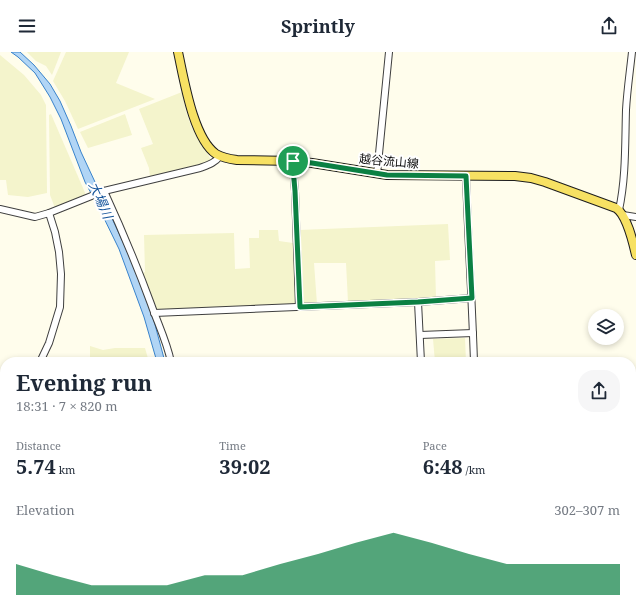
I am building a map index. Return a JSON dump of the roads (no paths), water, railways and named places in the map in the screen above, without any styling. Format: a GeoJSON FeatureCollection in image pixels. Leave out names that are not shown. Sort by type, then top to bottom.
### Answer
{"type":"FeatureCollection","features":[{"type":"Feature","properties":{"kind":"main road"},"geometry":{"type":"LineString","coordinates":[[178,52],[196,124],[211,149],[220,156]]}},
{"type":"Feature","properties":{"kind":"main road","name":"越谷流山線"},"geometry":{"type":"LineString","coordinates":[[220,156],[237,160],[293,161],[322,164],[377,174],[408,176],[515,176],[531,178],[552,184],[616,208],[621,213]]}},
{"type":"Feature","properties":{"kind":"main road"},"geometry":{"type":"LineString","coordinates":[[621,213],[636,255]]}},
{"type":"Feature","properties":{"kind":"street"},"geometry":{"type":"LineString","coordinates":[[377,174],[389,52]]}},
{"type":"Feature","properties":{"kind":"street"},"geometry":{"type":"LineString","coordinates":[[632,52],[626,108],[621,213],[636,217]]}},
{"type":"Feature","properties":{"kind":"street"},"geometry":{"type":"LineString","coordinates":[[0,208],[35,217],[103,192],[200,168],[212,164],[220,156]]}},
{"type":"Feature","properties":{"kind":"street"},"geometry":{"type":"LineString","coordinates":[[293,161],[300,307]]}},
{"type":"Feature","properties":{"kind":"street"},"geometry":{"type":"LineString","coordinates":[[466,176],[474,357]]}},
{"type":"Feature","properties":{"kind":"street"},"geometry":{"type":"LineString","coordinates":[[103,192],[123,234],[168,348],[170,357]]}},
{"type":"Feature","properties":{"kind":"street"},"geometry":{"type":"LineString","coordinates":[[42,357],[49,343],[60,307],[61,274],[59,252],[49,213]]}},
{"type":"Feature","properties":{"kind":"street"},"geometry":{"type":"LineString","coordinates":[[154,313],[418,302],[472,298]]}},
{"type":"Feature","properties":{"kind":"street"},"geometry":{"type":"LineString","coordinates":[[418,302],[421,357]]}},
{"type":"Feature","properties":{"kind":"street"},"geometry":{"type":"LineString","coordinates":[[420,335],[473,333]]}},
{"type":"Feature","properties":{"kind":"water","name":"大場川"},"geometry":{"type":"Polygon","coordinates":[[[11,52],[20,52],[34,65],[50,84],[60,101],[81,152],[137,272],[154,321],[164,357],[156,357],[144,317],[119,249],[85,182],[61,119],[50,97],[35,73],[11,52]]]}}]}
